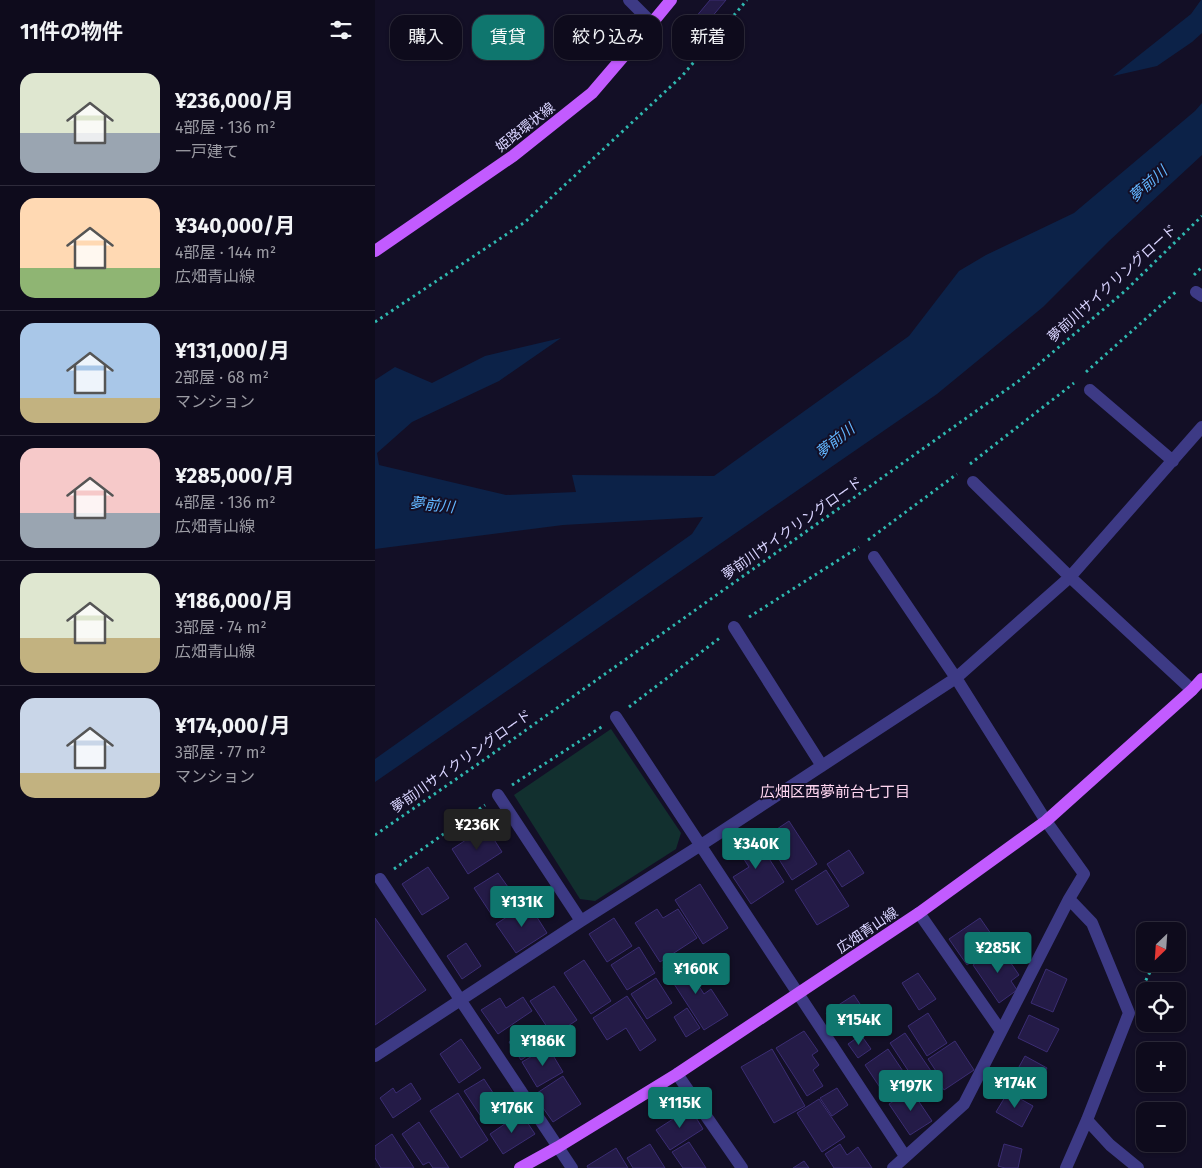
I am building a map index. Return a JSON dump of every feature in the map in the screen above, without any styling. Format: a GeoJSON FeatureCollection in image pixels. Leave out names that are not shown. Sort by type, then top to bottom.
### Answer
{"type":"FeatureCollection","features":[{"type":"Feature","properties":{"kind":"main road","name":"姫路環状線"},"geometry":{"type":"LineString","coordinates":[[659,15],[671,0]]}},
{"type":"Feature","properties":{"kind":"main road","name":"姫路環状線"},"geometry":{"type":"LineString","coordinates":[[375,251],[513,156],[592,93],[620,60]]}},
{"type":"Feature","properties":{"kind":"main road","name":"広畑青山線"},"geometry":{"type":"LineString","coordinates":[[520,1168],[558,1147],[677,1074],[919,913],[1046,821],[1202,679]]}},
{"type":"Feature","properties":{"kind":"street"},"geometry":{"type":"LineString","coordinates":[[629,0],[644,15]]}},
{"type":"Feature","properties":{"kind":"street"},"geometry":{"type":"LineString","coordinates":[[1090,390],[1173,461]]}},
{"type":"Feature","properties":{"kind":"street"},"geometry":{"type":"LineString","coordinates":[[375,1056],[957,678],[1070,577],[1202,427]]}},
{"type":"Feature","properties":{"kind":"street"},"geometry":{"type":"LineString","coordinates":[[973,482],[1070,577],[1192,690]]}},
{"type":"Feature","properties":{"kind":"street"},"geometry":{"type":"LineString","coordinates":[[874,557],[957,678],[1046,821],[1084,874],[1069,899],[963,1104],[893,1168]]}},
{"type":"Feature","properties":{"kind":"street"},"geometry":{"type":"LineString","coordinates":[[733,627],[822,766]]}},
{"type":"Feature","properties":{"kind":"street"},"geometry":{"type":"LineString","coordinates":[[616,717],[905,1156]]}},
{"type":"Feature","properties":{"kind":"street"},"geometry":{"type":"LineString","coordinates":[[498,795],[581,921]]}},
{"type":"Feature","properties":{"kind":"street"},"geometry":{"type":"LineString","coordinates":[[380,879],[572,1168]]}},
{"type":"Feature","properties":{"kind":"street"},"geometry":{"type":"LineString","coordinates":[[1066,1168],[1129,1013],[1092,923],[1069,899]]}},
{"type":"Feature","properties":{"kind":"street"},"geometry":{"type":"LineString","coordinates":[[919,913],[1001,1031]]}},
{"type":"Feature","properties":{"kind":"street"},"geometry":{"type":"LineString","coordinates":[[677,1074],[742,1168]]}},
{"type":"Feature","properties":{"kind":"street"},"geometry":{"type":"LineString","coordinates":[[1087,1120],[1110,1145],[1138,1168]]}},
{"type":"Feature","properties":{"kind":"path"},"geometry":{"type":"LineString","coordinates":[[375,322],[525,222],[682,76],[747,0]]}},
{"type":"Feature","properties":{"kind":"path","name":"夢前川サイクリングロード"},"geometry":{"type":"LineString","coordinates":[[375,834],[486,758],[1020,380],[1125,291],[1202,216]]}},
{"type":"Feature","properties":{"kind":"path"},"geometry":{"type":"LineString","coordinates":[[1190,279],[1202,267]]}},
{"type":"Feature","properties":{"kind":"path"},"geometry":{"type":"LineString","coordinates":[[1083,374],[1184,284]]}},
{"type":"Feature","properties":{"kind":"path"},"geometry":{"type":"LineString","coordinates":[[970,464],[1076,381]]}},
{"type":"Feature","properties":{"kind":"path"},"geometry":{"type":"LineString","coordinates":[[380,879],[498,795],[616,717],[733,627],[865,544],[962,470]]}},
{"type":"Feature","properties":{"kind":"path"},"geometry":{"type":"LineString","coordinates":[[1129,1013],[1150,972]]}},
{"type":"Feature","properties":{"kind":"green space"},"geometry":{"type":"Polygon","coordinates":[[[611,729],[681,833],[676,849],[595,901],[580,899],[514,795],[611,729]]]}},
{"type":"Feature","properties":{"kind":"water"},"geometry":{"type":"Polygon","coordinates":[[[1201,0],[1202,33],[1192,42],[1157,66],[1113,76],[1191,14],[1201,0]]]}},
{"type":"Feature","properties":{"kind":"water","name":"夢前川"},"geometry":{"type":"Polygon","coordinates":[[[1202,103],[1202,155],[1108,242],[1043,307],[937,394],[375,782],[375,759],[692,534],[703,517],[563,525],[375,549],[375,380],[395,367],[432,383],[485,356],[561,338],[499,381],[412,422],[377,453],[379,465],[506,495],[576,492],[572,475],[714,476],[909,336],[959,271],[986,255],[1074,213],[1195,111],[1202,103]]]}},
{"type":"Feature","properties":{"kind":"building"},"geometry":{"type":"Polygon","coordinates":[[[710,0],[726,0],[713,15],[698,15],[710,0]]]}},
{"type":"Feature","properties":{"kind":"building"},"geometry":{"type":"Polygon","coordinates":[[[789,821],[817,864],[792,880],[765,837],[789,821]]]}},
{"type":"Feature","properties":{"kind":"building"},"geometry":{"type":"Polygon","coordinates":[[[486,827],[502,852],[468,874],[452,849],[486,827]]]}},
{"type":"Feature","properties":{"kind":"building"},"geometry":{"type":"Polygon","coordinates":[[[752,832],[784,882],[751,904],[733,877],[749,867],[734,844],[752,832]]]}},
{"type":"Feature","properties":{"kind":"building"},"geometry":{"type":"Polygon","coordinates":[[[849,850],[864,873],[842,887],[827,864],[849,850]]]}},
{"type":"Feature","properties":{"kind":"building"},"geometry":{"type":"Polygon","coordinates":[[[428,867],[449,898],[422,915],[402,884],[428,867]]]}},
{"type":"Feature","properties":{"kind":"building"},"geometry":{"type":"Polygon","coordinates":[[[826,870],[849,906],[817,925],[795,890],[826,870]]]}},
{"type":"Feature","properties":{"kind":"building"},"geometry":{"type":"Polygon","coordinates":[[[498,873],[518,901],[493,917],[474,888],[498,873]]]}},
{"type":"Feature","properties":{"kind":"building"},"geometry":{"type":"Polygon","coordinates":[[[700,884],[728,928],[703,944],[675,900],[700,884]]]}},
{"type":"Feature","properties":{"kind":"building"},"geometry":{"type":"Polygon","coordinates":[[[528,903],[547,933],[516,953],[496,924],[528,903]]]}},
{"type":"Feature","properties":{"kind":"building"},"geometry":{"type":"Polygon","coordinates":[[[657,909],[663,918],[678,909],[697,938],[660,962],[635,923],[657,909]]]}},
{"type":"Feature","properties":{"kind":"building"},"geometry":{"type":"Polygon","coordinates":[[[375,918],[426,990],[375,1025],[375,918]]]}},
{"type":"Feature","properties":{"kind":"building"},"geometry":{"type":"Polygon","coordinates":[[[614,918],[632,946],[607,962],[589,934],[614,918]]]}},
{"type":"Feature","properties":{"kind":"building"},"geometry":{"type":"Polygon","coordinates":[[[980,918],[998,944],[967,965],[949,939],[980,918]]]}},
{"type":"Feature","properties":{"kind":"building"},"geometry":{"type":"Polygon","coordinates":[[[466,943],[481,966],[462,979],[447,956],[466,943]]]}},
{"type":"Feature","properties":{"kind":"building"},"geometry":{"type":"Polygon","coordinates":[[[639,947],[655,973],[627,990],[611,965],[639,947]]]}},
{"type":"Feature","properties":{"kind":"building"},"geometry":{"type":"Polygon","coordinates":[[[1000,947],[1019,975],[1011,981],[1017,990],[999,1003],[973,965],[1000,947]]]}},
{"type":"Feature","properties":{"kind":"building"},"geometry":{"type":"Polygon","coordinates":[[[680,957],[704,994],[711,989],[728,1015],[704,1030],[663,967],[680,957]]]}},
{"type":"Feature","properties":{"kind":"building"},"geometry":{"type":"Polygon","coordinates":[[[584,960],[611,1001],[591,1014],[564,973],[584,960]]]}},
{"type":"Feature","properties":{"kind":"building"},"geometry":{"type":"Polygon","coordinates":[[[1046,969],[1067,979],[1053,1012],[1031,1003],[1046,969]]]}},
{"type":"Feature","properties":{"kind":"building"},"geometry":{"type":"Polygon","coordinates":[[[918,973],[936,999],[919,1010],[902,983],[918,973]]]}},
{"type":"Feature","properties":{"kind":"building"},"geometry":{"type":"Polygon","coordinates":[[[656,978],[672,1003],[647,1019],[631,994],[656,978]]]}},
{"type":"Feature","properties":{"kind":"building"},"geometry":{"type":"Polygon","coordinates":[[[554,986],[577,1020],[553,1036],[530,1001],[554,986]]]}},
{"type":"Feature","properties":{"kind":"building"},"geometry":{"type":"Polygon","coordinates":[[[854,995],[868,1016],[840,1035],[826,1013],[854,995]]]}},
{"type":"Feature","properties":{"kind":"building"},"geometry":{"type":"Polygon","coordinates":[[[627,996],[656,1040],[640,1051],[626,1028],[607,1040],[593,1018],[627,996]]]}},
{"type":"Feature","properties":{"kind":"building"},"geometry":{"type":"Polygon","coordinates":[[[523,997],[532,1011],[498,1034],[481,1010],[500,998],[506,1008],[523,997]]]}},
{"type":"Feature","properties":{"kind":"building"},"geometry":{"type":"Polygon","coordinates":[[[687,1008],[700,1028],[686,1037],[674,1017],[687,1008]]]}},
{"type":"Feature","properties":{"kind":"building"},"geometry":{"type":"Polygon","coordinates":[[[928,1013],[947,1043],[927,1056],[908,1026],[928,1013]]]}},
{"type":"Feature","properties":{"kind":"building"},"geometry":{"type":"Polygon","coordinates":[[[1029,1015],[1059,1029],[1047,1052],[1018,1038],[1029,1015]]]}},
{"type":"Feature","properties":{"kind":"building"},"geometry":{"type":"Polygon","coordinates":[[[534,1026],[546,1043],[521,1060],[509,1042],[534,1026]]]}},
{"type":"Feature","properties":{"kind":"building"},"geometry":{"type":"Polygon","coordinates":[[[804,1031],[818,1051],[812,1055],[819,1065],[813,1070],[823,1086],[807,1096],[776,1048],[804,1031]]]}},
{"type":"Feature","properties":{"kind":"building"},"geometry":{"type":"Polygon","coordinates":[[[905,1033],[931,1071],[915,1081],[890,1043],[905,1033]]]}},
{"type":"Feature","properties":{"kind":"building"},"geometry":{"type":"Polygon","coordinates":[[[861,1035],[871,1049],[858,1058],[848,1044],[861,1035]]]}},
{"type":"Feature","properties":{"kind":"building"},"geometry":{"type":"Polygon","coordinates":[[[461,1039],[481,1068],[459,1083],[440,1054],[461,1039]]]}},
{"type":"Feature","properties":{"kind":"building"},"geometry":{"type":"Polygon","coordinates":[[[955,1041],[974,1070],[944,1090],[937,1079],[940,1077],[928,1059],[955,1041]]]}},
{"type":"Feature","properties":{"kind":"building"},"geometry":{"type":"Polygon","coordinates":[[[548,1047],[563,1072],[537,1087],[522,1062],[548,1047]]]}},
{"type":"Feature","properties":{"kind":"building"},"geometry":{"type":"Polygon","coordinates":[[[772,1049],[805,1106],[774,1123],[741,1067],[772,1049]]]}},
{"type":"Feature","properties":{"kind":"building"},"geometry":{"type":"Polygon","coordinates":[[[888,1049],[911,1083],[887,1098],[865,1065],[888,1049]]]}},
{"type":"Feature","properties":{"kind":"building"},"geometry":{"type":"Polygon","coordinates":[[[1025,1056],[1047,1068],[1030,1097],[1009,1085],[1025,1056]]]}},
{"type":"Feature","properties":{"kind":"building"},"geometry":{"type":"Polygon","coordinates":[[[563,1076],[581,1104],[553,1122],[534,1095],[563,1076]]]}},
{"type":"Feature","properties":{"kind":"building"},"geometry":{"type":"Polygon","coordinates":[[[484,1079],[501,1105],[482,1118],[464,1091],[484,1079]]]}},
{"type":"Feature","properties":{"kind":"building"},"geometry":{"type":"Polygon","coordinates":[[[411,1083],[421,1099],[393,1118],[380,1098],[393,1088],[396,1093],[411,1083]]]}},
{"type":"Feature","properties":{"kind":"building"},"geometry":{"type":"Polygon","coordinates":[[[837,1088],[848,1105],[832,1116],[820,1098],[837,1088]]]}},
{"type":"Feature","properties":{"kind":"building"},"geometry":{"type":"Polygon","coordinates":[[[911,1090],[932,1121],[910,1135],[889,1104],[911,1090]]]}},
{"type":"Feature","properties":{"kind":"building"},"geometry":{"type":"Polygon","coordinates":[[[1008,1092],[1033,1106],[1022,1127],[996,1112],[1008,1092]]]}},
{"type":"Feature","properties":{"kind":"building"},"geometry":{"type":"Polygon","coordinates":[[[458,1093],[488,1140],[461,1158],[430,1111],[458,1093]]]}},
{"type":"Feature","properties":{"kind":"building"},"geometry":{"type":"Polygon","coordinates":[[[819,1099],[845,1137],[822,1152],[797,1113],[819,1099]]]}},
{"type":"Feature","properties":{"kind":"building"},"geometry":{"type":"Polygon","coordinates":[[[690,1108],[703,1129],[670,1150],[656,1130],[690,1108]]]}},
{"type":"Feature","properties":{"kind":"building"},"geometry":{"type":"Polygon","coordinates":[[[521,1113],[535,1134],[503,1154],[490,1134],[521,1113]]]}},
{"type":"Feature","properties":{"kind":"building"},"geometry":{"type":"Polygon","coordinates":[[[419,1122],[449,1168],[433,1168],[429,1162],[423,1165],[402,1134],[419,1122]]]}},
{"type":"Feature","properties":{"kind":"building"},"geometry":{"type":"Polygon","coordinates":[[[392,1134],[414,1168],[381,1168],[375,1158],[375,1146],[392,1134]]]}},
{"type":"Feature","properties":{"kind":"building"},"geometry":{"type":"Polygon","coordinates":[[[689,1142],[706,1168],[683,1168],[672,1152],[689,1142]]]}},
{"type":"Feature","properties":{"kind":"building"},"geometry":{"type":"Polygon","coordinates":[[[650,1144],[665,1168],[633,1168],[627,1158],[650,1144]]]}},
{"type":"Feature","properties":{"kind":"building"},"geometry":{"type":"Polygon","coordinates":[[[840,1144],[847,1155],[858,1147],[872,1168],[834,1168],[825,1154],[840,1144]]]}},
{"type":"Feature","properties":{"kind":"building"},"geometry":{"type":"Polygon","coordinates":[[[1004,1144],[1022,1149],[1018,1168],[998,1166],[1004,1144]]]}},
{"type":"Feature","properties":{"kind":"building"},"geometry":{"type":"Polygon","coordinates":[[[616,1148],[628,1168],[588,1168],[587,1166],[616,1148]]]}},
{"type":"Feature","properties":{"kind":"building"},"geometry":{"type":"Polygon","coordinates":[[[804,1161],[809,1168],[793,1168],[804,1161]]]}},
{"type":"Feature","properties":{"kind":"district","name":"広畑区西夢前台七丁目"},"geometry":{"type":"Point","coordinates":[835,792]}}]}
